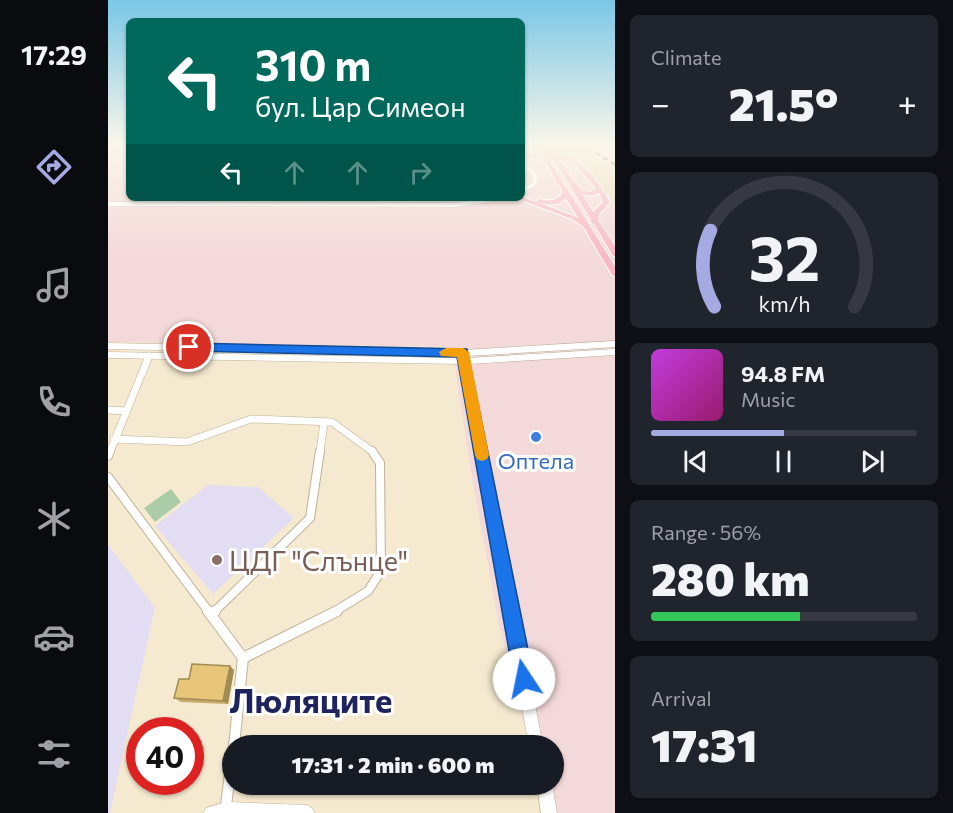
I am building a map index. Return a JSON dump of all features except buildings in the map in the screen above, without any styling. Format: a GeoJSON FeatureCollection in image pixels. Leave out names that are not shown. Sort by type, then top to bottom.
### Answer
{"type":"FeatureCollection","features":[{"type":"Feature","properties":{"kind":"main road"},"geometry":{"type":"LineString","coordinates":[[560,182],[615,276]]}},
{"type":"Feature","properties":{"kind":"main road"},"geometry":{"type":"LineString","coordinates":[[571,182],[615,254]]}},
{"type":"Feature","properties":{"kind":"main road"},"geometry":{"type":"LineString","coordinates":[[594,182],[607,202],[597,212],[594,222]]}},
{"type":"Feature","properties":{"kind":"main road"},"geometry":{"type":"LineString","coordinates":[[574,187],[579,192],[592,194],[600,190]]}},
{"type":"Feature","properties":{"kind":"main road"},"geometry":{"type":"LineString","coordinates":[[525,194],[534,200],[558,202],[564,199],[566,193]]}},
{"type":"Feature","properties":{"kind":"main road"},"geometry":{"type":"LineString","coordinates":[[525,194],[584,225]]}},
{"type":"Feature","properties":{"kind":"main road"},"geometry":{"type":"LineString","coordinates":[[108,346],[463,356],[615,344]]}},
{"type":"Feature","properties":{"kind":"main road"},"geometry":{"type":"LineString","coordinates":[[108,355],[463,356],[615,351]]}},
{"type":"Feature","properties":{"kind":"main road"},"geometry":{"type":"LineString","coordinates":[[463,356],[534,735]]}},
{"type":"Feature","properties":{"kind":"main road"},"geometry":{"type":"LineString","coordinates":[[546,795],[549,813]]}},
{"type":"Feature","properties":{"kind":"main road"},"geometry":{"type":"LineString","coordinates":[[221,812],[307,813]]}},
{"type":"Feature","properties":{"kind":"street"},"geometry":{"type":"LineString","coordinates":[[108,204],[456,205],[482,201]]}},
{"type":"Feature","properties":{"kind":"street"},"geometry":{"type":"LineString","coordinates":[[108,456],[149,356]]}},
{"type":"Feature","properties":{"kind":"street"},"geometry":{"type":"LineString","coordinates":[[108,410],[126,411]]}},
{"type":"Feature","properties":{"kind":"street"},"geometry":{"type":"LineString","coordinates":[[114,440],[187,442],[250,419],[332,422],[370,448],[380,463],[381,571],[368,591],[350,604],[243,658]]}},
{"type":"Feature","properties":{"kind":"street"},"geometry":{"type":"LineString","coordinates":[[212,614],[310,518],[324,422]]}},
{"type":"Feature","properties":{"kind":"street"},"geometry":{"type":"LineString","coordinates":[[108,477],[243,658],[235,735]]}},
{"type":"Feature","properties":{"kind":"street"},"geometry":{"type":"LineString","coordinates":[[221,812],[225,795]]}},
{"type":"Feature","properties":{"kind":"shaded area"},"geometry":{"type":"Polygon","coordinates":[[[108,182],[126,182],[126,201],[525,201],[525,182],[598,182],[610,197],[615,205],[615,813],[548,813],[543,795],[564,795],[564,735],[527,735],[498,621],[470,466],[452,347],[108,342],[108,182]]]}},
{"type":"Feature","properties":{"kind":"shaded area"},"geometry":{"type":"Polygon","coordinates":[[[597,182],[615,182],[615,205],[597,182]]]}},
{"type":"Feature","properties":{"kind":"shaded area","name":"ЦДГ \"Слънце\""},"geometry":{"type":"Polygon","coordinates":[[[208,485],[258,487],[294,518],[213,594],[155,526],[208,485]]]}},
{"type":"Feature","properties":{"kind":"shaded area"},"geometry":{"type":"Polygon","coordinates":[[[108,544],[155,608],[131,717],[126,717],[126,740],[110,813],[108,813],[108,544]]]}},
{"type":"Feature","properties":{"kind":"green space"},"geometry":{"type":"Polygon","coordinates":[[[171,489],[181,502],[155,522],[144,508],[171,489]]]}},
{"type":"Feature","properties":{"kind":"slow traffic"},"geometry":{"type":"LineString","coordinates":[[446,352],[463,352],[482,455]]}},
{"type":"Feature","properties":{"kind":"place","name":"Оптела"},"geometry":{"type":"Point","coordinates":[536,437]}},
{"type":"Feature","properties":{"kind":"place","name":"ЦДГ \"Слънце\""},"geometry":{"type":"Point","coordinates":[217,560]}},
{"type":"Feature","properties":{"kind":"district","name":"Люляците"},"geometry":{"type":"Point","coordinates":[311,699]}},
{"type":"Feature","properties":{"kind":"route"},"geometry":{"type":"LineString","coordinates":[[189,347],[463,352],[524,679]]}}]}
